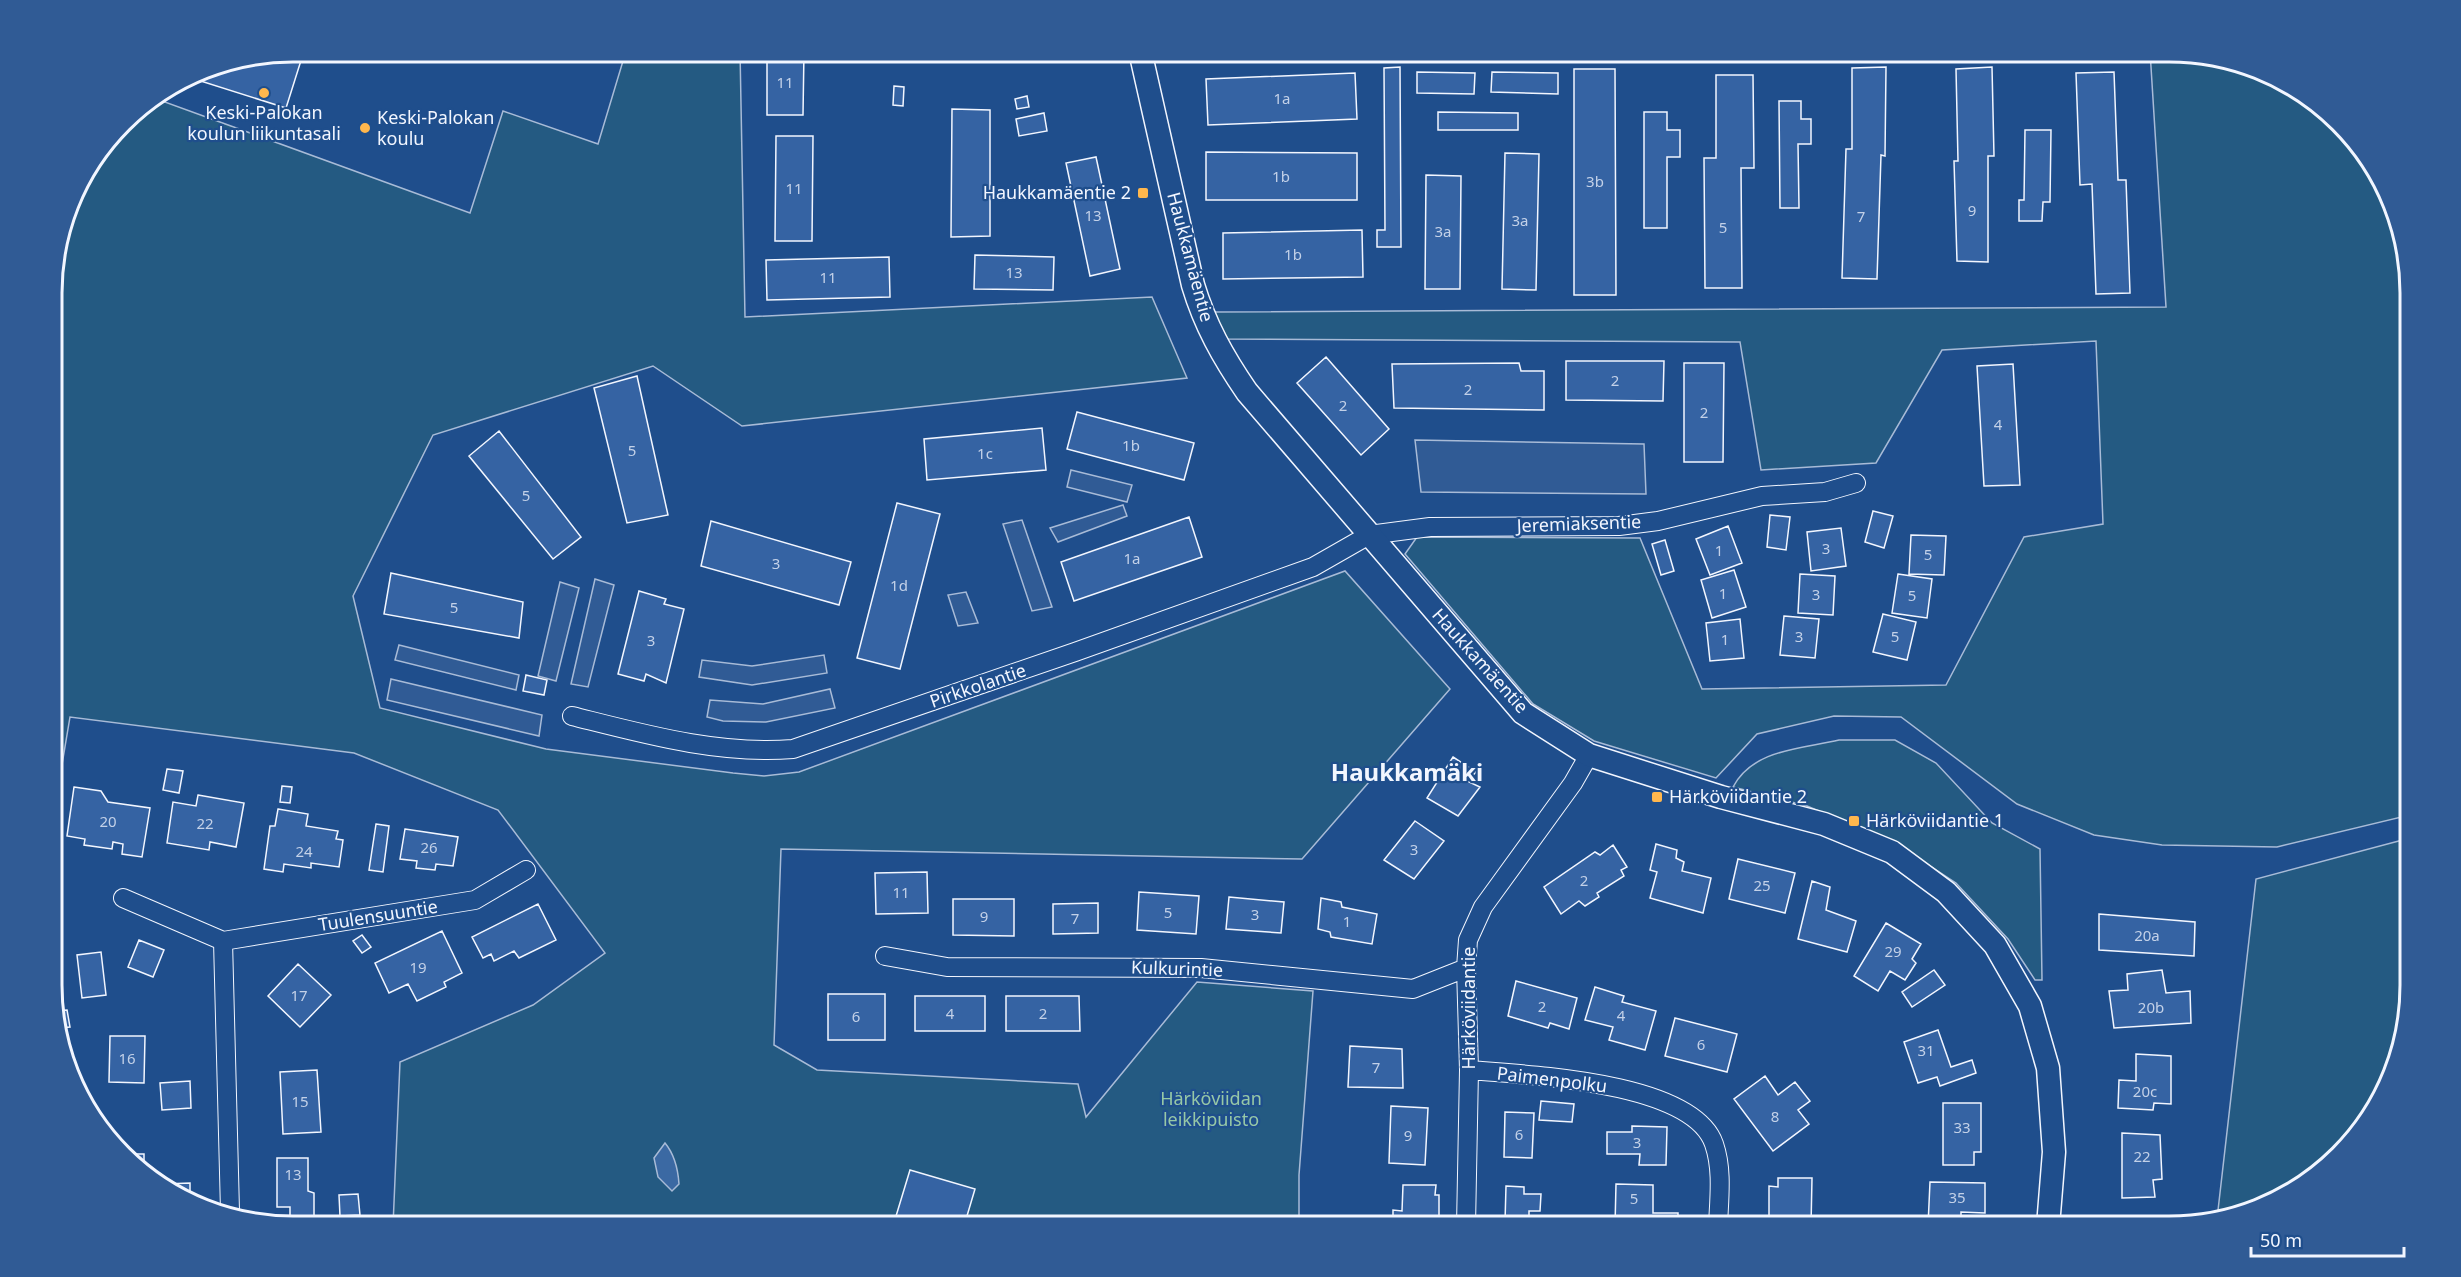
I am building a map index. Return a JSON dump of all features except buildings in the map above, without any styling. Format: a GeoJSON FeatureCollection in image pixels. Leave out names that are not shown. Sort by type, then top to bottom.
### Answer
{"type":"FeatureCollection","features":[{"type":"Feature","properties":{"kind":"street","name":"Haukkamäentie"},"geometry":{"type":"LineString","coordinates":[[1142,62],[1193,285],[1204,320],[1220,352],[1247,392],[1523,713],[1589,755],[1721,797],[1824,824],[1892,852],[1946,892],[1995,945],[2030,1006],[2049,1068],[2054,1152],[2049,1216]]}},
{"type":"Feature","properties":{"kind":"street","name":"Jeremiaksentie"},"geometry":{"type":"LineString","coordinates":[[1369,534],[1430,527],[1619,526],[1658,521],[1762,496],[1825,492],[1856,483]]}},
{"type":"Feature","properties":{"kind":"street","name":"Pirkkolantie"},"geometry":{"type":"LineString","coordinates":[[572,716],[727,749],[761,751],[793,749],[1313,567],[1369,534]]}},
{"type":"Feature","properties":{"kind":"street","name":"Härköviidantie"},"geometry":{"type":"LineString","coordinates":[[1466,1216],[1469,1070],[1466,968],[1468,940],[1483,907],[1573,783],[1589,755]]}},
{"type":"Feature","properties":{"kind":"street","name":"Tuulensuuntie"},"geometry":{"type":"LineString","coordinates":[[223,941],[475,900],[526,870]]}},
{"type":"Feature","properties":{"kind":"street"},"geometry":{"type":"LineString","coordinates":[[123,898],[223,941],[230,1207]]}},
{"type":"Feature","properties":{"kind":"street","name":"Kulkurintie"},"geometry":{"type":"LineString","coordinates":[[885,956],[947,967],[1201,968],[1413,989],[1466,968]]}},
{"type":"Feature","properties":{"kind":"street","name":"Paimenpolku"},"geometry":{"type":"LineString","coordinates":[[1469,1070],[1582,1081],[1665,1100],[1692,1117],[1714,1142],[1720,1171],[1718,1216]]}},
{"type":"Feature","properties":{"kind":"green space","name":"Härköviidan leikkipuisto"},"geometry":{"type":"Polygon","coordinates":[[[623,62],[740,62],[745,317],[1152,297],[1187,378],[742,426],[653,366],[433,435],[353,596],[380,708],[546,749],[764,776],[799,772],[1345,571],[1450,689],[1302,859],[781,849],[774,1045],[817,1070],[1078,1084],[1086,1117],[1197,982],[1313,991],[1299,1175],[1299,1216],[393,1216],[400,1062],[533,1005],[605,953],[498,810],[354,753],[70,717],[61,770],[61,292],[63,262],[69,233],[85,190],[100,164],[119,140],[163,101],[470,213],[503,111],[598,144],[623,62]]]}},
{"type":"Feature","properties":{"kind":"green space"},"geometry":{"type":"Polygon","coordinates":[[[2151,62],[2199,63],[2228,69],[2271,85],[2297,100],[2321,119],[2361,164],[2376,190],[2392,233],[2398,262],[2400,292],[2400,817],[2277,847],[2162,845],[2094,835],[2017,804],[1901,717],[1834,716],[1757,734],[1716,778],[1594,741],[1533,704],[1405,554],[1417,537],[1640,538],[1702,689],[1946,685],[2024,537],[2103,524],[2096,341],[1942,350],[1876,463],[1761,470],[1740,342],[1226,339],[1214,312],[2166,307],[2151,62]]]}},
{"type":"Feature","properties":{"kind":"green space"},"geometry":{"type":"Polygon","coordinates":[[[1839,740],[1895,740],[1936,763],[1992,823],[2040,849],[2042,980],[2035,980],[2008,939],[1956,883],[1895,843],[1807,806],[1733,787],[1742,774],[1765,758],[1794,749],[1839,740]]]}},
{"type":"Feature","properties":{"kind":"green space"},"geometry":{"type":"Polygon","coordinates":[[[2400,841],[2398,1015],[2392,1044],[2376,1087],[2361,1113],[2332,1148],[2284,1185],[2257,1198],[2218,1210],[2256,879],[2400,841]]]}},
{"type":"Feature","properties":{"kind":"shaded area"},"geometry":{"type":"Polygon","coordinates":[[[1415,440],[1644,444],[1646,494],[1421,492],[1415,440]]]}},
{"type":"Feature","properties":{"kind":"shaded area"},"geometry":{"type":"Polygon","coordinates":[[[1071,470],[1132,485],[1127,502],[1067,487],[1071,470]]]}},
{"type":"Feature","properties":{"kind":"shaded area"},"geometry":{"type":"Polygon","coordinates":[[[1123,505],[1127,516],[1058,542],[1050,528],[1123,505]]]}},
{"type":"Feature","properties":{"kind":"shaded area"},"geometry":{"type":"Polygon","coordinates":[[[1022,520],[1052,607],[1032,611],[1003,524],[1022,520]]]}},
{"type":"Feature","properties":{"kind":"shaded area"},"geometry":{"type":"Polygon","coordinates":[[[595,579],[614,585],[588,687],[571,684],[595,579]]]}},
{"type":"Feature","properties":{"kind":"shaded area"},"geometry":{"type":"Polygon","coordinates":[[[560,582],[579,588],[556,681],[538,676],[560,582]]]}},
{"type":"Feature","properties":{"kind":"shaded area"},"geometry":{"type":"Polygon","coordinates":[[[966,592],[978,623],[958,626],[948,595],[966,592]]]}},
{"type":"Feature","properties":{"kind":"shaded area"},"geometry":{"type":"Polygon","coordinates":[[[399,645],[519,675],[516,690],[395,660],[399,645]]]}},
{"type":"Feature","properties":{"kind":"shaded area"},"geometry":{"type":"Polygon","coordinates":[[[824,655],[827,673],[752,685],[699,677],[702,660],[752,666],[824,655]]]}},
{"type":"Feature","properties":{"kind":"shaded area"},"geometry":{"type":"Polygon","coordinates":[[[391,679],[542,715],[539,736],[387,700],[391,679]]]}},
{"type":"Feature","properties":{"kind":"shaded area"},"geometry":{"type":"Polygon","coordinates":[[[830,689],[835,708],[766,722],[723,721],[707,717],[710,700],[763,704],[830,689]]]}},
{"type":"Feature","properties":{"kind":"shaded area"},"geometry":{"type":"Polygon","coordinates":[[[665,1143],[674,1157],[678,1173],[679,1184],[672,1191],[658,1177],[654,1158],[665,1143]]]}},
{"type":"Feature","properties":{"kind":"place","name":"Keski-Palokan koulun liikuntasali"},"geometry":{"type":"Point","coordinates":[264,93]}},
{"type":"Feature","properties":{"kind":"place","name":"Keski-Palokan koulu"},"geometry":{"type":"Point","coordinates":[365,128]}},
{"type":"Feature","properties":{"kind":"place","name":"Haukkamäentie 2"},"geometry":{"type":"Point","coordinates":[1143,193]}},
{"type":"Feature","properties":{"kind":"place","name":"Härköviidantie 2"},"geometry":{"type":"Point","coordinates":[1657,797]}},
{"type":"Feature","properties":{"kind":"place","name":"Härköviidantie 1"},"geometry":{"type":"Point","coordinates":[1854,821]}},
{"type":"Feature","properties":{"kind":"district","name":"Haukkamäki"},"geometry":{"type":"Point","coordinates":[1407,773]}}]}
